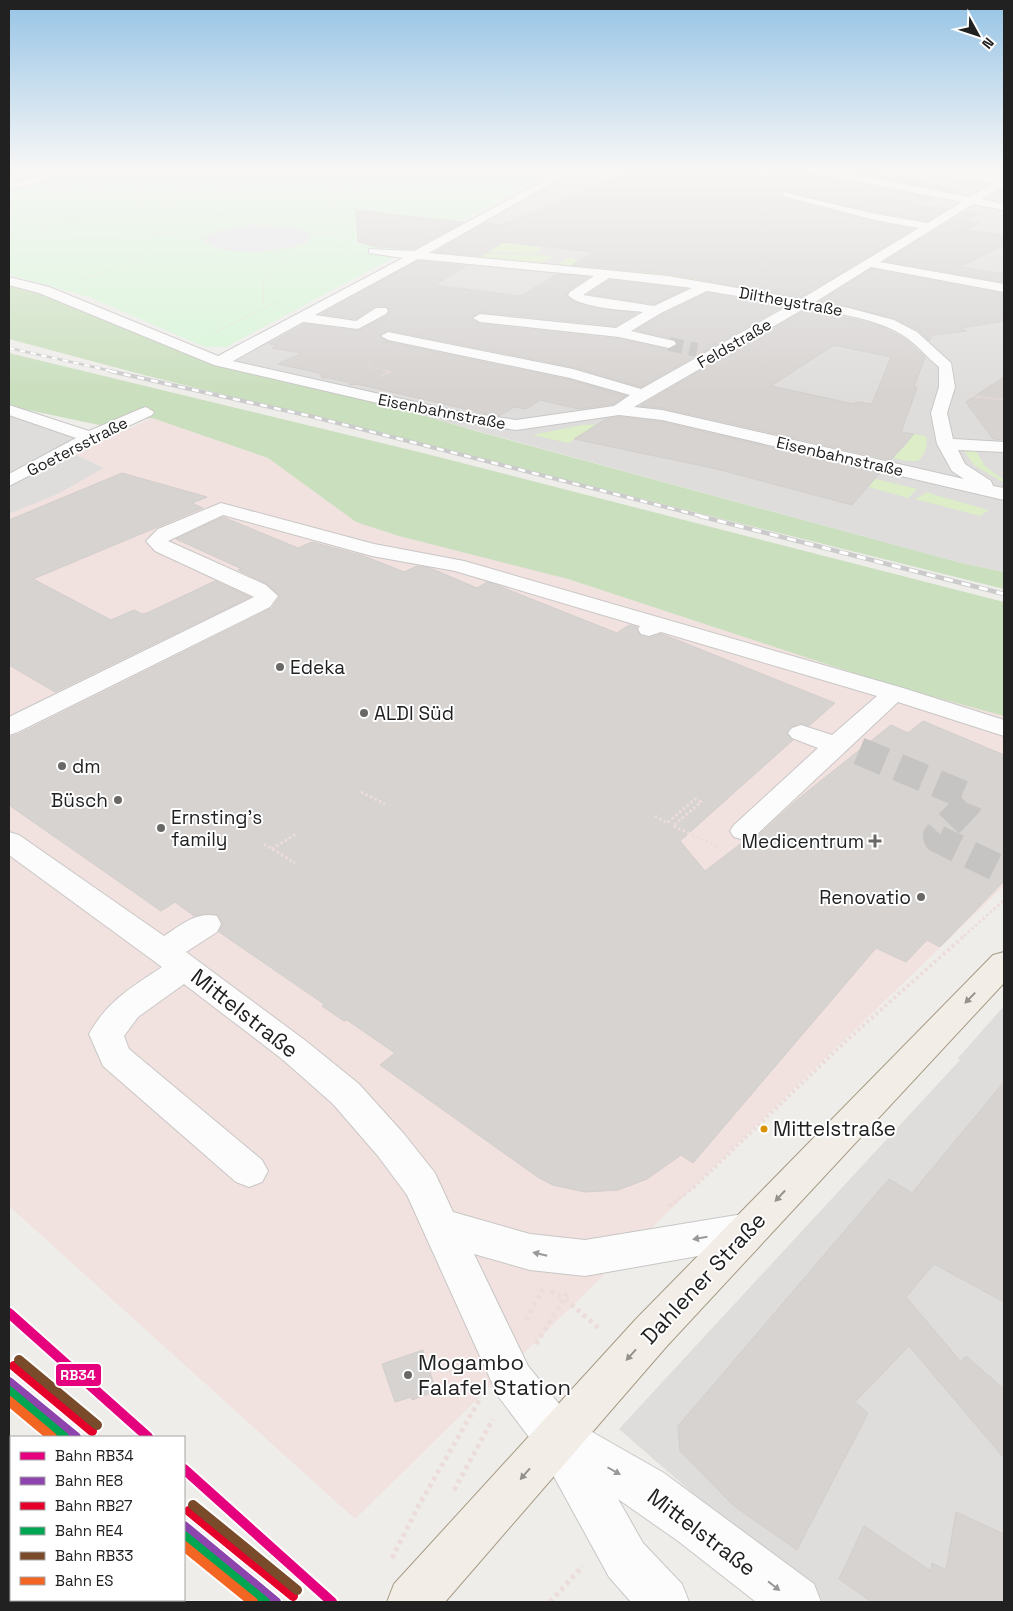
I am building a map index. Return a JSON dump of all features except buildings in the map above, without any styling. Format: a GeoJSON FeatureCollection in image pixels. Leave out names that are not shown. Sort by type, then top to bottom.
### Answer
{"type":"FeatureCollection","features":[{"type":"Feature","properties":{"kind":"main road","name":"Dahlener Straße"},"geometry":{"type":"LineString","coordinates":[[400,1584],[557,1437],[748,1230],[1004,963]]}},
{"type":"Feature","properties":{"kind":"street"},"geometry":{"type":"LineString","coordinates":[[219,362],[398,269],[439,243]]}},
{"type":"Feature","properties":{"kind":"street","name":"Feldstraße"},"geometry":{"type":"LineString","coordinates":[[619,410],[643,394],[804,303],[900,243]]}},
{"type":"Feature","properties":{"kind":"street","name":"Diltheystraße"},"geometry":{"type":"LineString","coordinates":[[374,251],[509,268],[606,274],[707,286],[849,312],[889,323],[912,335],[931,350],[946,366],[947,387],[939,413],[946,444],[958,467],[998,492]]}},
{"type":"Feature","properties":{"kind":"street"},"geometry":{"type":"LineString","coordinates":[[868,263],[1004,288]]}},
{"type":"Feature","properties":{"kind":"street"},"geometry":{"type":"LineString","coordinates":[[606,274],[575,295],[580,299],[656,310]]}},
{"type":"Feature","properties":{"kind":"street","name":"Eisenbahnstraße"},"geometry":{"type":"LineString","coordinates":[[9,281],[44,290],[219,362],[486,422],[516,425],[619,410],[662,415],[998,492]]}},
{"type":"Feature","properties":{"kind":"street"},"geometry":{"type":"LineString","coordinates":[[619,333],[656,310],[707,286]]}},
{"type":"Feature","properties":{"kind":"street"},"geometry":{"type":"LineString","coordinates":[[691,293],[789,311]]}},
{"type":"Feature","properties":{"kind":"street"},"geometry":{"type":"LineString","coordinates":[[338,336],[382,311]]}},
{"type":"Feature","properties":{"kind":"street"},"geometry":{"type":"LineString","coordinates":[[303,318],[358,325]]}},
{"type":"Feature","properties":{"kind":"street"},"geometry":{"type":"LineString","coordinates":[[480,318],[619,333],[669,344]]}},
{"type":"Feature","properties":{"kind":"street"},"geometry":{"type":"LineString","coordinates":[[388,336],[573,374],[643,394]]}},
{"type":"Feature","properties":{"kind":"street"},"geometry":{"type":"LineString","coordinates":[[697,350],[715,354]]}},
{"type":"Feature","properties":{"kind":"street"},"geometry":{"type":"LineString","coordinates":[[9,410],[90,437]]}},
{"type":"Feature","properties":{"kind":"street","name":"Goetersstraße"},"geometry":{"type":"LineString","coordinates":[[9,481],[90,437],[146,412]]}},
{"type":"Feature","properties":{"kind":"street"},"geometry":{"type":"LineString","coordinates":[[946,444],[1004,446]]}},
{"type":"Feature","properties":{"kind":"street"},"geometry":{"type":"LineString","coordinates":[[9,727],[262,602],[267,596],[258,590],[162,547],[156,541],[164,534],[221,509],[366,548],[430,562],[457,565],[655,627],[828,674],[1004,728]]}},
{"type":"Feature","properties":{"kind":"street"},"geometry":{"type":"LineString","coordinates":[[744,831],[838,743],[894,694]]}},
{"type":"Feature","properties":{"kind":"street"},"geometry":{"type":"LineString","coordinates":[[801,733],[827,743],[838,743]]}},
{"type":"Feature","properties":{"kind":"street","name":"Mittelstraße"},"geometry":{"type":"LineString","coordinates":[[9,841],[174,959],[294,1050],[346,1094],[391,1145],[421,1185],[513,1381],[557,1437],[648,1490],[796,1602]]}},
{"type":"Feature","properties":{"kind":"street"},"geometry":{"type":"LineString","coordinates":[[206,924],[126,1008],[106,1034],[115,1057],[249,1171]]}},
{"type":"Feature","properties":{"kind":"street"},"geometry":{"type":"LineString","coordinates":[[441,1225],[480,1239],[551,1273],[585,1258],[748,1230]]}},
{"type":"Feature","properties":{"kind":"street"},"geometry":{"type":"LineString","coordinates":[[557,1437],[626,1560],[664,1602]]}},
{"type":"Feature","properties":{"kind":"path"},"geometry":{"type":"LineString","coordinates":[[44,290],[135,260],[149,252],[153,243]]}},
{"type":"Feature","properties":{"kind":"path"},"geometry":{"type":"LineString","coordinates":[[207,243],[229,251],[277,250],[304,243]]}},
{"type":"Feature","properties":{"kind":"path"},"geometry":{"type":"LineString","coordinates":[[307,243],[374,251]]}},
{"type":"Feature","properties":{"kind":"path"},"geometry":{"type":"LineString","coordinates":[[264,308],[263,282],[282,259],[277,250]]}},
{"type":"Feature","properties":{"kind":"path"},"geometry":{"type":"LineString","coordinates":[[209,336],[279,301]]}},
{"type":"Feature","properties":{"kind":"path"},"geometry":{"type":"LineString","coordinates":[[983,398],[1004,400]]}},
{"type":"Feature","properties":{"kind":"path"},"geometry":{"type":"LineString","coordinates":[[361,792],[385,804]]}},
{"type":"Feature","properties":{"kind":"path"},"geometry":{"type":"LineString","coordinates":[[654,816],[667,823],[696,799],[701,802],[673,826],[688,833]]}},
{"type":"Feature","properties":{"kind":"path"},"geometry":{"type":"LineString","coordinates":[[272,849],[296,834]]}},
{"type":"Feature","properties":{"kind":"path"},"geometry":{"type":"LineString","coordinates":[[264,844],[295,863]]}},
{"type":"Feature","properties":{"kind":"path"},"geometry":{"type":"LineString","coordinates":[[664,1209],[694,1187],[846,1042],[1004,900]]}},
{"type":"Feature","properties":{"kind":"path"},"geometry":{"type":"LineString","coordinates":[[551,1273],[565,1299],[631,1355]]}},
{"type":"Feature","properties":{"kind":"path"},"geometry":{"type":"LineString","coordinates":[[400,1584],[418,1505],[551,1273]]}},
{"type":"Feature","properties":{"kind":"shaded area"},"geometry":{"type":"Polygon","coordinates":[[[209,243],[304,243],[261,251],[229,251],[217,248],[209,243]]]}},
{"type":"Feature","properties":{"kind":"shaded area"},"geometry":{"type":"Polygon","coordinates":[[[438,243],[1004,243],[1004,572],[961,563],[222,361],[438,243]]]}},
{"type":"Feature","properties":{"kind":"shaded area"},"geometry":{"type":"Polygon","coordinates":[[[9,416],[77,437],[55,450],[75,454],[104,468],[58,494],[9,514],[9,416]]]}},
{"type":"Feature","properties":{"kind":"shaded area"},"geometry":{"type":"Polygon","coordinates":[[[152,418],[268,458],[356,522],[568,579],[890,685],[1004,716],[1004,886],[781,1101],[355,1519],[9,1206],[9,514],[58,494],[104,468],[75,454],[152,418]]]}},
{"type":"Feature","properties":{"kind":"shaded area"},"geometry":{"type":"Polygon","coordinates":[[[1004,1006],[1004,1602],[818,1602],[619,1429],[960,1060],[958,1058],[1004,1006]]]}},
{"type":"Feature","properties":{"kind":"green space"},"geometry":{"type":"Polygon","coordinates":[[[9,243],[420,243],[226,347],[205,347],[89,297],[9,275],[9,243]]]}},
{"type":"Feature","properties":{"kind":"green space"},"geometry":{"type":"Polygon","coordinates":[[[461,243],[508,243],[539,247],[540,250],[536,253],[455,251],[461,243]]]}},
{"type":"Feature","properties":{"kind":"green space"},"geometry":{"type":"Polygon","coordinates":[[[441,254],[553,257],[537,265],[440,257],[441,254]]]}},
{"type":"Feature","properties":{"kind":"green space"},"geometry":{"type":"Polygon","coordinates":[[[569,258],[590,263],[703,277],[697,282],[553,267],[569,258]]]}},
{"type":"Feature","properties":{"kind":"green space"},"geometry":{"type":"Polygon","coordinates":[[[9,285],[39,293],[211,363],[391,406],[476,431],[961,563],[1004,572],[1004,589],[144,375],[9,339],[9,285]]]}},
{"type":"Feature","properties":{"kind":"green space"},"geometry":{"type":"Polygon","coordinates":[[[9,353],[423,453],[1004,602],[1004,716],[890,685],[568,579],[399,536],[356,522],[268,458],[152,418],[99,425],[9,406],[9,353]]]}},
{"type":"Feature","properties":{"kind":"green space"},"geometry":{"type":"Polygon","coordinates":[[[607,424],[639,436],[595,426],[569,443],[532,435],[582,425],[607,424]]]}},
{"type":"Feature","properties":{"kind":"green space"},"geometry":{"type":"Polygon","coordinates":[[[913,434],[926,436],[927,439],[925,450],[918,461],[907,461],[860,451],[896,454],[906,445],[913,434]]]}},
{"type":"Feature","properties":{"kind":"green space"},"geometry":{"type":"Polygon","coordinates":[[[961,447],[973,447],[986,467],[1004,480],[1004,483],[974,465],[961,447]]]}},
{"type":"Feature","properties":{"kind":"green space"},"geometry":{"type":"Polygon","coordinates":[[[847,472],[917,489],[908,498],[844,480],[847,472]]]}},
{"type":"Feature","properties":{"kind":"green space"},"geometry":{"type":"Polygon","coordinates":[[[928,492],[989,510],[980,516],[915,499],[928,492]]]}},
{"type":"Feature","properties":{"kind":"tunnel"},"geometry":{"type":"LineString","coordinates":[[669,344],[697,350]]}},
{"type":"Feature","properties":{"kind":"tunnel"},"geometry":{"type":"LineString","coordinates":[[859,751],[967,796],[970,799],[968,804],[937,836],[938,839],[1004,871]]}},
{"type":"Feature","properties":{"kind":"railway"},"geometry":{"type":"LineString","coordinates":[[9,348],[116,372]]}},
{"type":"Feature","properties":{"kind":"railway"},"geometry":{"type":"LineString","coordinates":[[110,371],[310,416],[705,517]]}},
{"type":"Feature","properties":{"kind":"railway"},"geometry":{"type":"LineString","coordinates":[[700,516],[1004,594]]}},
{"type":"Feature","properties":{"kind":"rail line","name":"RB34"},"geometry":{"type":"LineString","coordinates":[[9,1313],[147,1436]]}},
{"type":"Feature","properties":{"kind":"rail line","name":"RB33"},"geometry":{"type":"LineString","coordinates":[[19,1360],[97,1425]]}},
{"type":"Feature","properties":{"kind":"rail line","name":"RB27"},"geometry":{"type":"LineString","coordinates":[[14,1366],[92,1431]]}},
{"type":"Feature","properties":{"kind":"rail line","name":"RE8"},"geometry":{"type":"LineString","coordinates":[[9,1382],[75,1436]]}},
{"type":"Feature","properties":{"kind":"rail line","name":"RE4"},"geometry":{"type":"LineString","coordinates":[[9,1391],[63,1436]]}},
{"type":"Feature","properties":{"kind":"rail line","name":"ES"},"geometry":{"type":"LineString","coordinates":[[9,1401],[51,1436]]}},
{"type":"Feature","properties":{"kind":"rail line","name":"RB34"},"geometry":{"type":"LineString","coordinates":[[185,1470],[332,1602]]}},
{"type":"Feature","properties":{"kind":"rail line","name":"RB33"},"geometry":{"type":"LineString","coordinates":[[193,1505],[297,1590]]}},
{"type":"Feature","properties":{"kind":"rail line","name":"RB27"},"geometry":{"type":"LineString","coordinates":[[189,1511],[293,1596]]}},
{"type":"Feature","properties":{"kind":"rail line","name":"RE8"},"geometry":{"type":"LineString","coordinates":[[185,1527],[276,1602]]}},
{"type":"Feature","properties":{"kind":"rail line","name":"RE4"},"geometry":{"type":"LineString","coordinates":[[185,1537],[265,1602]]}},
{"type":"Feature","properties":{"kind":"rail line","name":"ES"},"geometry":{"type":"LineString","coordinates":[[185,1547],[253,1602]]}},
{"type":"Feature","properties":{"kind":"place","name":"Edeka"},"geometry":{"type":"Point","coordinates":[280,667]}},
{"type":"Feature","properties":{"kind":"place","name":"ALDI Süd"},"geometry":{"type":"Point","coordinates":[364,713]}},
{"type":"Feature","properties":{"kind":"place","name":"dm"},"geometry":{"type":"Point","coordinates":[62,766]}},
{"type":"Feature","properties":{"kind":"place","name":"Büsch"},"geometry":{"type":"Point","coordinates":[118,800]}},
{"type":"Feature","properties":{"kind":"place","name":"Ernsting's family"},"geometry":{"type":"Point","coordinates":[161,828]}},
{"type":"Feature","properties":{"kind":"place","name":"Medicentrum"},"geometry":{"type":"Point","coordinates":[875,841]}},
{"type":"Feature","properties":{"kind":"place","name":"Renovatio"},"geometry":{"type":"Point","coordinates":[921,897]}},
{"type":"Feature","properties":{"kind":"place","name":"Mittelstraße"},"geometry":{"type":"Point","coordinates":[764,1129]}},
{"type":"Feature","properties":{"kind":"place","name":"Mogambo Falafel Station"},"geometry":{"type":"Point","coordinates":[408,1375]}}]}
